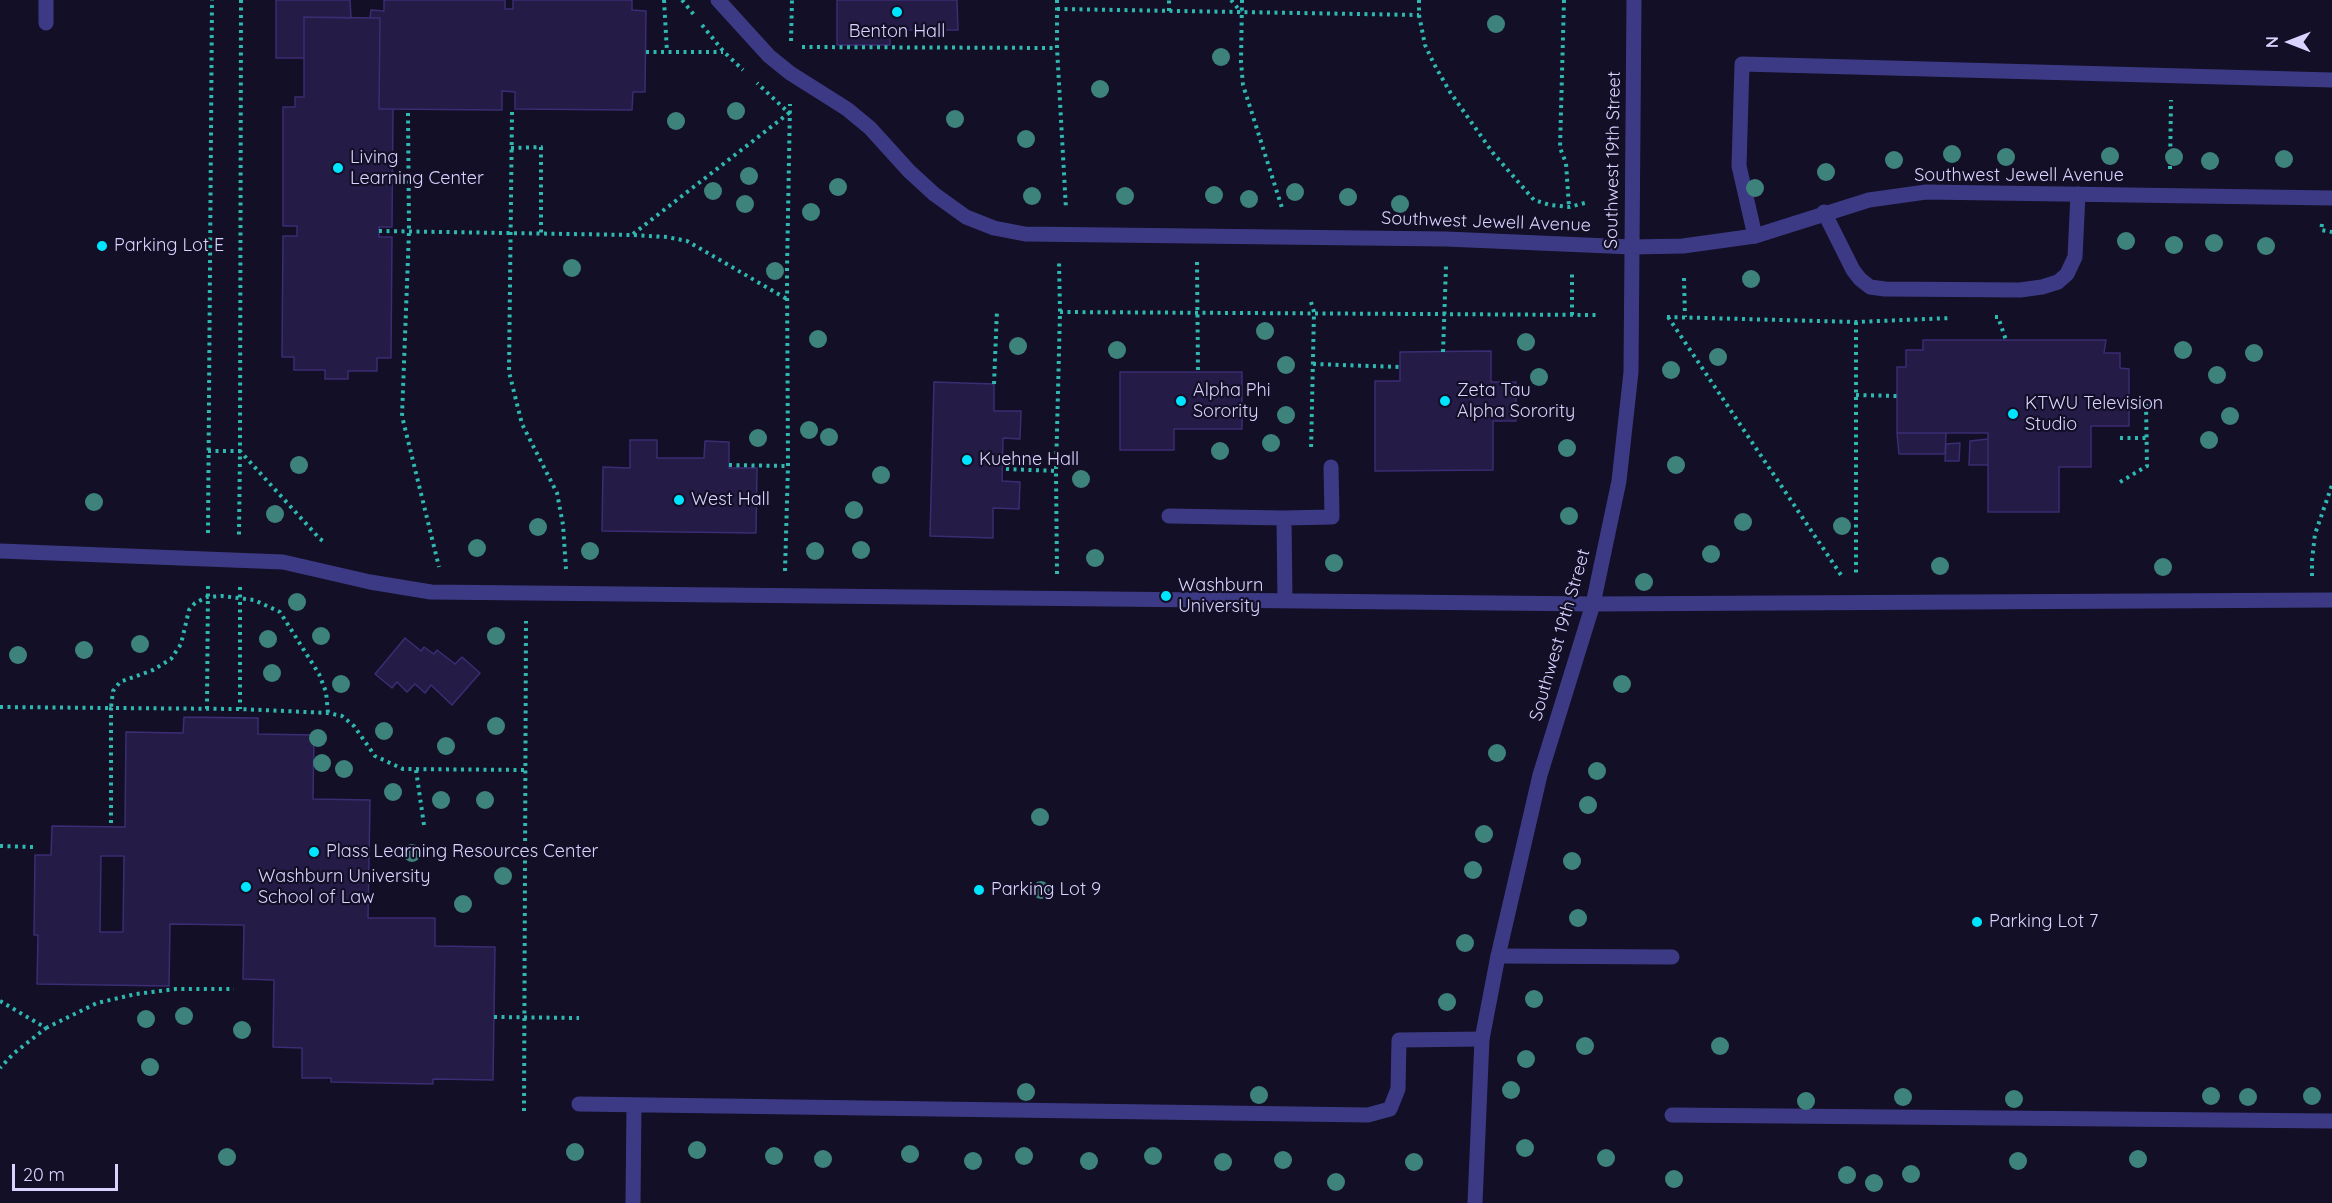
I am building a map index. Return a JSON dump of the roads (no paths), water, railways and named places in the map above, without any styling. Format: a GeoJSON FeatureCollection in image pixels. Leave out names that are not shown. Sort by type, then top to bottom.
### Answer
{"type":"FeatureCollection","features":[{"type":"Feature","properties":{"kind":"street"},"geometry":{"type":"LineString","coordinates":[[46,0],[46,23]]}},
{"type":"Feature","properties":{"kind":"street","name":"Southwest Jewell Avenue"},"geometry":{"type":"LineString","coordinates":[[718,0],[769,56],[870,128],[934,194],[966,217],[994,228],[1025,234],[1446,239],[1632,247],[1683,246],[1755,236],[1824,212],[1869,200],[1926,192],[2332,198]]}},
{"type":"Feature","properties":{"kind":"street","name":"Southwest 19th Street"},"geometry":{"type":"LineString","coordinates":[[1475,1203],[1482,1039],[1498,956],[1540,775],[1593,604],[1619,481],[1630,372],[1634,0]]}},
{"type":"Feature","properties":{"kind":"street"},"geometry":{"type":"LineString","coordinates":[[1755,236],[1739,166],[1742,64],[2332,80]]}},
{"type":"Feature","properties":{"kind":"street"},"geometry":{"type":"LineString","coordinates":[[1824,212],[1853,270],[1870,286],[1885,289],[2020,290],[2043,287],[2058,282],[2067,273],[2075,257],[2078,194]]}},
{"type":"Feature","properties":{"kind":"street"},"geometry":{"type":"LineString","coordinates":[[1168,516],[1332,517],[1331,467]]}},
{"type":"Feature","properties":{"kind":"street"},"geometry":{"type":"LineString","coordinates":[[1284,518],[1284,601]]}},
{"type":"Feature","properties":{"kind":"street"},"geometry":{"type":"LineString","coordinates":[[0,551],[283,562],[370,582],[431,592],[1593,604],[2332,600]]}},
{"type":"Feature","properties":{"kind":"street"},"geometry":{"type":"LineString","coordinates":[[1498,956],[1672,957]]}},
{"type":"Feature","properties":{"kind":"street"},"geometry":{"type":"LineString","coordinates":[[579,1104],[1368,1115],[1390,1109],[1398,1089],[1399,1040],[1482,1039]]}},
{"type":"Feature","properties":{"kind":"street"},"geometry":{"type":"LineString","coordinates":[[633,1203],[634,1105]]}},
{"type":"Feature","properties":{"kind":"street"},"geometry":{"type":"LineString","coordinates":[[1672,1115],[2332,1121]]}},
{"type":"Feature","properties":{"kind":"place","name":"Benton Hall"},"geometry":{"type":"Point","coordinates":[897,12]}},
{"type":"Feature","properties":{"kind":"place","name":"Living Learning Center"},"geometry":{"type":"Point","coordinates":[338,168]}},
{"type":"Feature","properties":{"kind":"place","name":"Parking Lot E"},"geometry":{"type":"Point","coordinates":[102,246]}},
{"type":"Feature","properties":{"kind":"place","name":"Alpha Phi Sorority"},"geometry":{"type":"Point","coordinates":[1181,401]}},
{"type":"Feature","properties":{"kind":"place","name":"Zeta Tau Alpha Sorority"},"geometry":{"type":"Point","coordinates":[1445,401]}},
{"type":"Feature","properties":{"kind":"place","name":"KTWU Television Studio"},"geometry":{"type":"Point","coordinates":[2013,414]}},
{"type":"Feature","properties":{"kind":"place","name":"Kuehne Hall"},"geometry":{"type":"Point","coordinates":[967,460]}},
{"type":"Feature","properties":{"kind":"place","name":"West Hall"},"geometry":{"type":"Point","coordinates":[679,500]}},
{"type":"Feature","properties":{"kind":"place","name":"Washburn University"},"geometry":{"type":"Point","coordinates":[1166,596]}},
{"type":"Feature","properties":{"kind":"place","name":"Plass Learning Resources Center"},"geometry":{"type":"Point","coordinates":[314,852]}},
{"type":"Feature","properties":{"kind":"place","name":"Washburn University School of Law"},"geometry":{"type":"Point","coordinates":[246,887]}},
{"type":"Feature","properties":{"kind":"place","name":"Parking Lot 9"},"geometry":{"type":"Point","coordinates":[979,890]}},
{"type":"Feature","properties":{"kind":"place","name":"Parking Lot 7"},"geometry":{"type":"Point","coordinates":[1977,922]}}]}
